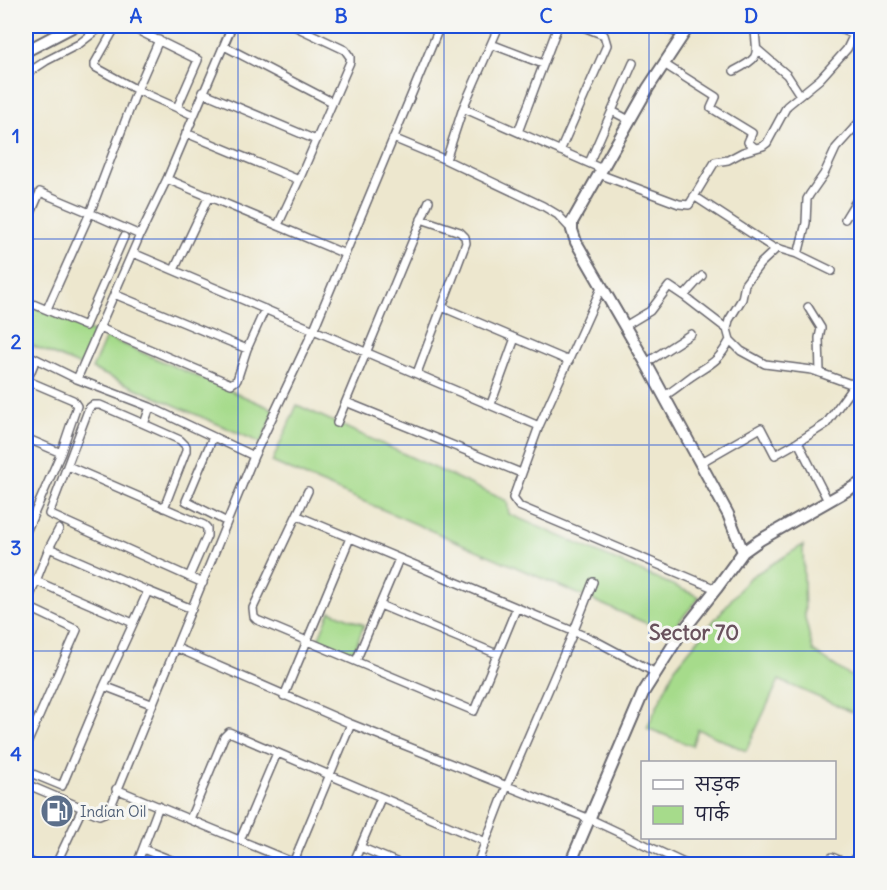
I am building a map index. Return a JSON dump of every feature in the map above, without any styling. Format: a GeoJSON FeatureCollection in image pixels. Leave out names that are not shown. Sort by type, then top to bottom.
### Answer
{"type":"FeatureCollection","features":[{"type":"Feature","properties":{"kind":"street"},"geometry":{"type":"LineString","coordinates":[[26,51],[74,26]]}},
{"type":"Feature","properties":{"kind":"street"},"geometry":{"type":"LineString","coordinates":[[26,74],[46,60],[79,44],[102,26]]}},
{"type":"Feature","properties":{"kind":"street"},"geometry":{"type":"LineString","coordinates":[[116,26],[95,63],[95,67],[137,90],[194,115]]}},
{"type":"Feature","properties":{"kind":"street"},"geometry":{"type":"LineString","coordinates":[[129,26],[198,60],[177,108]]}},
{"type":"Feature","properties":{"kind":"street"},"geometry":{"type":"LineString","coordinates":[[77,379],[232,26]]}},
{"type":"Feature","properties":{"kind":"street"},"geometry":{"type":"LineString","coordinates":[[278,225],[350,62],[350,54],[294,26]]}},
{"type":"Feature","properties":{"kind":"street"},"geometry":{"type":"LineString","coordinates":[[26,784],[99,815],[109,811],[116,789],[177,648],[254,456],[314,329],[440,26]]}},
{"type":"Feature","properties":{"kind":"street"},"geometry":{"type":"LineString","coordinates":[[446,160],[463,108],[499,26]]}},
{"type":"Feature","properties":{"kind":"street"},"geometry":{"type":"LineString","coordinates":[[518,132],[558,26]]}},
{"type":"Feature","properties":{"kind":"street"},"geometry":{"type":"LineString","coordinates":[[560,151],[607,45],[604,35],[581,26]]}},
{"type":"Feature","properties":{"kind":"street"},"geometry":{"type":"LineString","coordinates":[[664,26],[676,30],[687,28]]}},
{"type":"Feature","properties":{"kind":"street"},"geometry":{"type":"LineString","coordinates":[[734,70],[750,62],[757,55],[755,26]]}},
{"type":"Feature","properties":{"kind":"street"},"geometry":{"type":"LineString","coordinates":[[833,26],[861,42]]}},
{"type":"Feature","properties":{"kind":"street"},"geometry":{"type":"LineString","coordinates":[[463,108],[590,163],[600,171],[686,206],[689,205],[715,162],[728,160],[767,143],[787,106],[829,69],[847,49],[858,26]]}},
{"type":"Feature","properties":{"kind":"street"},"geometry":{"type":"LineString","coordinates":[[687,28],[629,120],[572,222],[572,230],[576,242],[646,363],[728,514],[743,552]]}},
{"type":"Feature","properties":{"kind":"street"},"geometry":{"type":"LineString","coordinates":[[46,309],[90,213],[137,90],[159,40]]}},
{"type":"Feature","properties":{"kind":"street"},"geometry":{"type":"LineString","coordinates":[[491,44],[543,64]]}},
{"type":"Feature","properties":{"kind":"street"},"geometry":{"type":"LineString","coordinates":[[224,46],[332,102]]}},
{"type":"Feature","properties":{"kind":"street"},"geometry":{"type":"LineString","coordinates":[[758,50],[787,75],[800,95]]}},
{"type":"Feature","properties":{"kind":"street"},"geometry":{"type":"LineString","coordinates":[[590,163],[633,63]]}},
{"type":"Feature","properties":{"kind":"street"},"geometry":{"type":"LineString","coordinates":[[664,64],[716,97],[711,108],[752,133],[748,142],[755,148]]}},
{"type":"Feature","properties":{"kind":"street"},"geometry":{"type":"LineString","coordinates":[[202,92],[316,140]]}},
{"type":"Feature","properties":{"kind":"street"},"geometry":{"type":"LineString","coordinates":[[612,111],[629,120]]}},
{"type":"Feature","properties":{"kind":"street"},"geometry":{"type":"LineString","coordinates":[[797,254],[805,230],[807,199],[824,174],[836,148],[861,119]]}},
{"type":"Feature","properties":{"kind":"street"},"geometry":{"type":"LineString","coordinates":[[186,133],[299,180]]}},
{"type":"Feature","properties":{"kind":"street"},"geometry":{"type":"LineString","coordinates":[[393,138],[446,160],[551,210],[572,230]]}},
{"type":"Feature","properties":{"kind":"street"},"geometry":{"type":"LineString","coordinates":[[167,178],[345,254]]}},
{"type":"Feature","properties":{"kind":"street"},"geometry":{"type":"LineString","coordinates":[[26,225],[40,192],[140,235]]}},
{"type":"Feature","properties":{"kind":"street"},"geometry":{"type":"LineString","coordinates":[[845,219],[861,192]]}},
{"type":"Feature","properties":{"kind":"street"},"geometry":{"type":"LineString","coordinates":[[174,270],[208,196]]}},
{"type":"Feature","properties":{"kind":"street"},"geometry":{"type":"LineString","coordinates":[[694,196],[775,249],[797,254],[832,271]]}},
{"type":"Feature","properties":{"kind":"street"},"geometry":{"type":"LineString","coordinates":[[337,423],[429,201]]}},
{"type":"Feature","properties":{"kind":"street"},"geometry":{"type":"LineString","coordinates":[[417,373],[466,243],[465,237],[460,232],[422,219]]}},
{"type":"Feature","properties":{"kind":"street"},"geometry":{"type":"LineString","coordinates":[[26,301],[85,326],[123,237]]}},
{"type":"Feature","properties":{"kind":"street"},"geometry":{"type":"LineString","coordinates":[[700,463],[761,428],[775,455],[826,424],[858,385],[820,372],[765,364],[741,351],[730,340],[728,329],[731,314],[742,299],[745,284],[775,249]]}},
{"type":"Feature","properties":{"kind":"street"},"geometry":{"type":"LineString","coordinates":[[133,253],[539,426]]}},
{"type":"Feature","properties":{"kind":"street"},"geometry":{"type":"LineString","coordinates":[[684,296],[702,276]]}},
{"type":"Feature","properties":{"kind":"street"},"geometry":{"type":"LineString","coordinates":[[602,286],[539,426],[520,473],[513,498],[519,506],[716,589]]}},
{"type":"Feature","properties":{"kind":"street"},"geometry":{"type":"LineString","coordinates":[[625,326],[650,311],[669,286],[728,329]]}},
{"type":"Feature","properties":{"kind":"street"},"geometry":{"type":"LineString","coordinates":[[114,294],[248,349]]}},
{"type":"Feature","properties":{"kind":"street"},"geometry":{"type":"LineString","coordinates":[[442,307],[569,361]]}},
{"type":"Feature","properties":{"kind":"street"},"geometry":{"type":"LineString","coordinates":[[808,308],[822,328],[819,338],[820,372]]}},
{"type":"Feature","properties":{"kind":"street"},"geometry":{"type":"LineString","coordinates":[[100,328],[231,384],[237,380],[265,309]]}},
{"type":"Feature","properties":{"kind":"street"},"geometry":{"type":"LineString","coordinates":[[646,363],[691,334]]}},
{"type":"Feature","properties":{"kind":"street"},"geometry":{"type":"LineString","coordinates":[[491,404],[515,338]]}},
{"type":"Feature","properties":{"kind":"street"},"geometry":{"type":"LineString","coordinates":[[664,396],[716,360],[730,340]]}},
{"type":"Feature","properties":{"kind":"street"},"geometry":{"type":"LineString","coordinates":[[26,354],[77,379],[150,407],[254,456]]}},
{"type":"Feature","properties":{"kind":"street"},"geometry":{"type":"LineString","coordinates":[[26,532],[61,453],[77,406],[74,400],[26,381],[36,359]]}},
{"type":"Feature","properties":{"kind":"street"},"geometry":{"type":"LineString","coordinates":[[346,402],[520,473]]}},
{"type":"Feature","properties":{"kind":"street"},"geometry":{"type":"LineString","coordinates":[[164,508],[186,446],[180,440],[144,424],[100,405],[93,405],[89,408],[49,514],[203,583]]}},
{"type":"Feature","properties":{"kind":"street"},"geometry":{"type":"LineString","coordinates":[[144,424],[150,407]]}},
{"type":"Feature","properties":{"kind":"street"},"geometry":{"type":"LineString","coordinates":[[213,437],[186,501],[227,522]]}},
{"type":"Feature","properties":{"kind":"street"},"geometry":{"type":"LineString","coordinates":[[26,438],[61,453]]}},
{"type":"Feature","properties":{"kind":"street"},"geometry":{"type":"LineString","coordinates":[[798,442],[828,501]]}},
{"type":"Feature","properties":{"kind":"street"},"geometry":{"type":"LineString","coordinates":[[68,466],[204,525],[207,528],[207,536],[189,577]]}},
{"type":"Feature","properties":{"kind":"street"},"geometry":{"type":"LineString","coordinates":[[570,864],[643,693],[654,672],[689,621],[743,552],[861,482]]}},
{"type":"Feature","properties":{"kind":"street"},"geometry":{"type":"LineString","coordinates":[[308,491],[252,612],[257,620],[474,711],[516,609]]}},
{"type":"Feature","properties":{"kind":"street"},"geometry":{"type":"LineString","coordinates":[[298,516],[594,640],[654,672]]}},
{"type":"Feature","properties":{"kind":"street"},"geometry":{"type":"LineString","coordinates":[[26,746],[77,630],[27,603],[58,529]]}},
{"type":"Feature","properties":{"kind":"street"},"geometry":{"type":"LineString","coordinates":[[284,696],[350,538]]}},
{"type":"Feature","properties":{"kind":"street"},"geometry":{"type":"LineString","coordinates":[[49,548],[192,609]]}},
{"type":"Feature","properties":{"kind":"street"},"geometry":{"type":"LineString","coordinates":[[356,661],[399,559]]}},
{"type":"Feature","properties":{"kind":"street"},"geometry":{"type":"LineString","coordinates":[[36,581],[133,623]]}},
{"type":"Feature","properties":{"kind":"street"},"geometry":{"type":"LineString","coordinates":[[477,864],[507,786],[593,582]]}},
{"type":"Feature","properties":{"kind":"street"},"geometry":{"type":"LineString","coordinates":[[33,774],[62,786],[104,686],[148,591]]}},
{"type":"Feature","properties":{"kind":"street"},"geometry":{"type":"LineString","coordinates":[[380,605],[497,654]]}},
{"type":"Feature","properties":{"kind":"street"},"geometry":{"type":"LineString","coordinates":[[177,648],[351,724],[590,819],[686,864]]}},
{"type":"Feature","properties":{"kind":"street"},"geometry":{"type":"LineString","coordinates":[[104,686],[151,704]]}},
{"type":"Feature","properties":{"kind":"street"},"geometry":{"type":"LineString","coordinates":[[116,789],[295,864],[351,724]]}},
{"type":"Feature","properties":{"kind":"street"},"geometry":{"type":"LineString","coordinates":[[190,819],[226,733],[229,732],[486,842]]}},
{"type":"Feature","properties":{"kind":"street"},"geometry":{"type":"LineString","coordinates":[[240,840],[277,753]]}},
{"type":"Feature","properties":{"kind":"street"},"geometry":{"type":"LineString","coordinates":[[353,864],[381,798]]}},
{"type":"Feature","properties":{"kind":"street"},"geometry":{"type":"LineString","coordinates":[[137,864],[159,806]]}},
{"type":"Feature","properties":{"kind":"street"},"geometry":{"type":"LineString","coordinates":[[56,864],[83,807]]}},
{"type":"Feature","properties":{"kind":"street"},"geometry":{"type":"LineString","coordinates":[[832,857],[851,864],[861,844]]}},
{"type":"Feature","properties":{"kind":"street"},"geometry":{"type":"LineString","coordinates":[[360,847],[401,864]]}},
{"type":"Feature","properties":{"kind":"street"},"geometry":{"type":"LineString","coordinates":[[143,849],[181,864]]}},
{"type":"Feature","properties":{"kind":"street"},"geometry":{"type":"LineString","coordinates":[[26,862],[31,864]]}},
{"type":"Feature","properties":{"kind":"green space"},"geometry":{"type":"Polygon","coordinates":[[[26,303],[95,333],[81,366],[26,343],[26,303]]]}},
{"type":"Feature","properties":{"kind":"green space"},"geometry":{"type":"Polygon","coordinates":[[[106,337],[275,410],[261,443],[92,369],[106,337]]]}},
{"type":"Feature","properties":{"kind":"green space"},"geometry":{"type":"Polygon","coordinates":[[[297,405],[507,501],[509,514],[700,597],[669,633],[272,462],[297,405]]]}},
{"type":"Feature","properties":{"kind":"green space"},"geometry":{"type":"Polygon","coordinates":[[[803,545],[805,618],[813,651],[847,674],[861,680],[861,716],[779,680],[746,751],[698,729],[692,746],[647,728],[675,668],[749,578],[803,545]]]}},
{"type":"Feature","properties":{"kind":"green space"},"geometry":{"type":"Polygon","coordinates":[[[330,611],[364,625],[353,654],[318,640],[330,611]]]}},
{"type":"Feature","properties":{"kind":"place","name":"Indian Oil"},"geometry":{"type":"Point","coordinates":[57,811]}},
{"type":"Feature","properties":{"kind":"district","name":"Sector 70"},"geometry":{"type":"Point","coordinates":[694,632]}}]}
